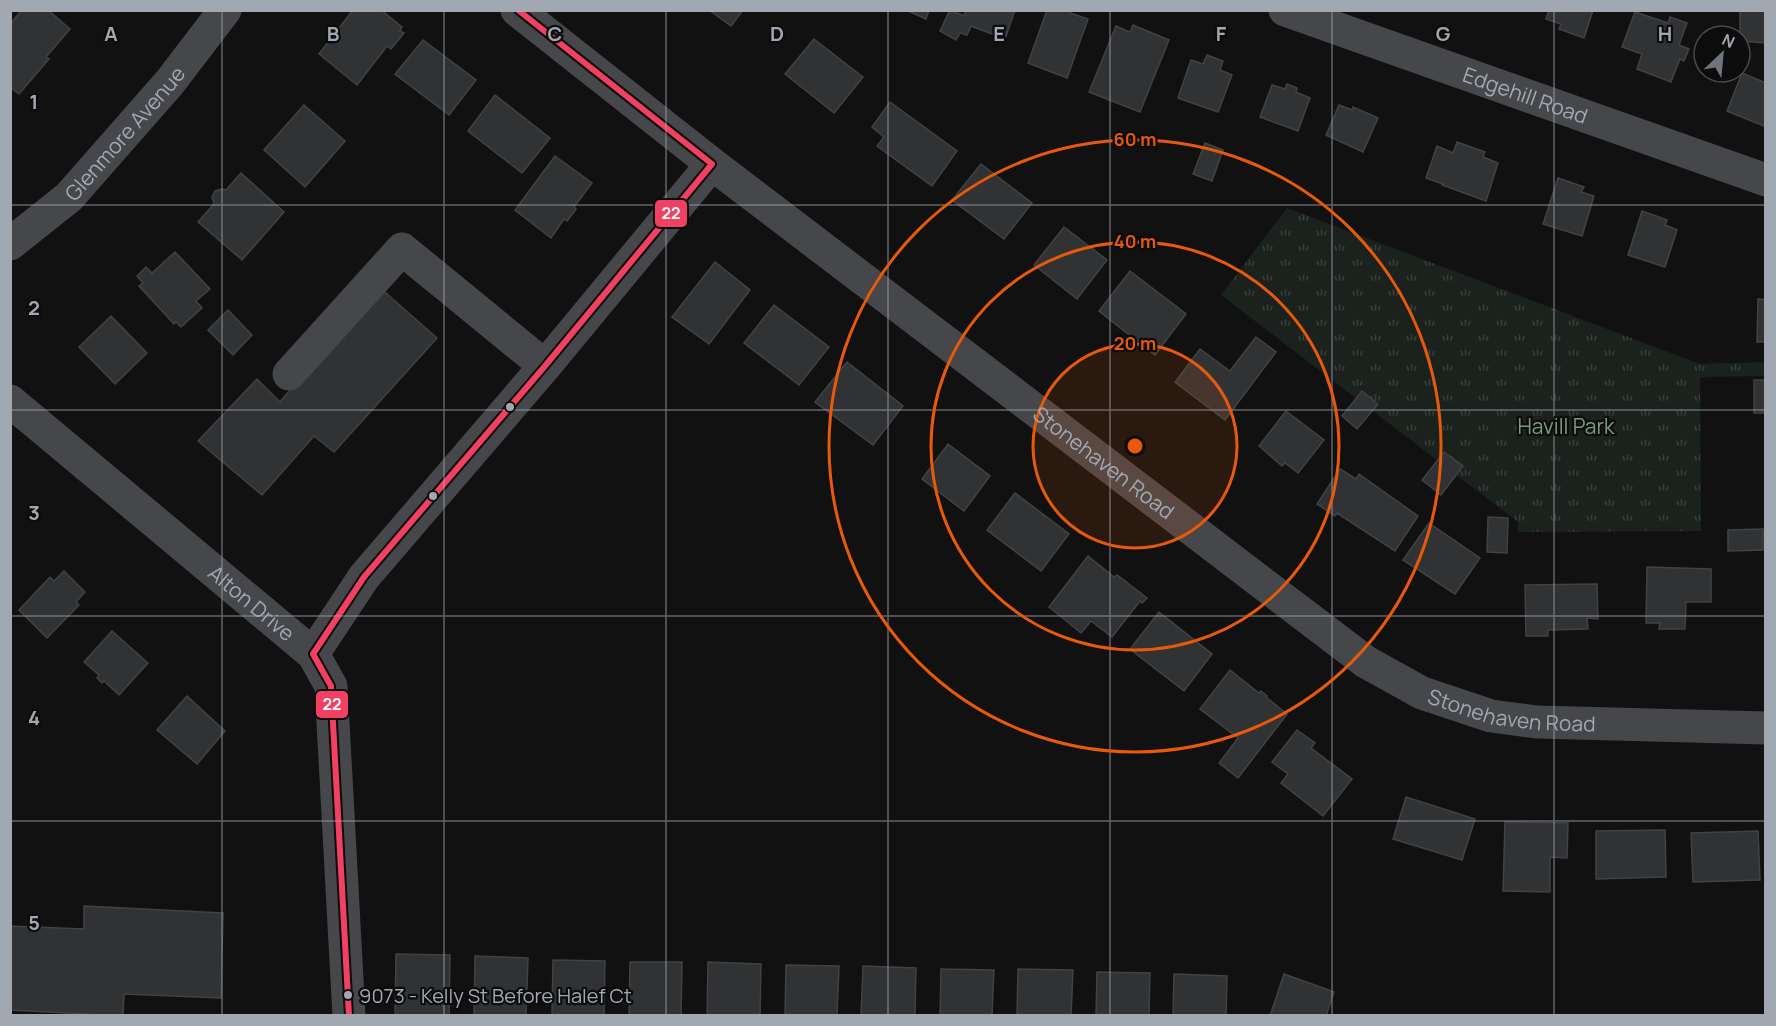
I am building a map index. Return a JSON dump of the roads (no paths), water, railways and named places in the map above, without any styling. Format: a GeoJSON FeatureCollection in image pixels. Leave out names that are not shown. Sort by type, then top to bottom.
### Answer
{"type":"FeatureCollection","features":[{"type":"Feature","properties":{"kind":"street","name":"Glenmore Avenue"},"geometry":{"type":"LineString","coordinates":[[10,244],[69,197],[170,82],[225,10]]}},
{"type":"Feature","properties":{"kind":"street","name":"Stonehaven Road"},"geometry":{"type":"LineString","coordinates":[[517,10],[712,164],[1366,662],[1422,693],[1491,716],[1536,722],[1766,728]]}},
{"type":"Feature","properties":{"kind":"street","name":"Edgehill Road"},"geometry":{"type":"LineString","coordinates":[[1285,10],[1766,180]]}},
{"type":"Feature","properties":{"kind":"street","name":"Alton Drive"},"geometry":{"type":"LineString","coordinates":[[10,401],[313,654],[364,577],[545,366],[712,164]]}},
{"type":"Feature","properties":{"kind":"street"},"geometry":{"type":"LineString","coordinates":[[289,374],[402,249],[545,366]]}},
{"type":"Feature","properties":{"kind":"street"},"geometry":{"type":"LineString","coordinates":[[313,654],[331,686],[349,1016]]}},
{"type":"Feature","properties":{"kind":"place","name":"9073 - Kelly St Before Halef Ct"},"geometry":{"type":"Point","coordinates":[348,995]}},
{"type":"Feature","properties":{"kind":"park label","name":"Havill Park"},"geometry":{"type":"Point","coordinates":[1566,426]}}]}
